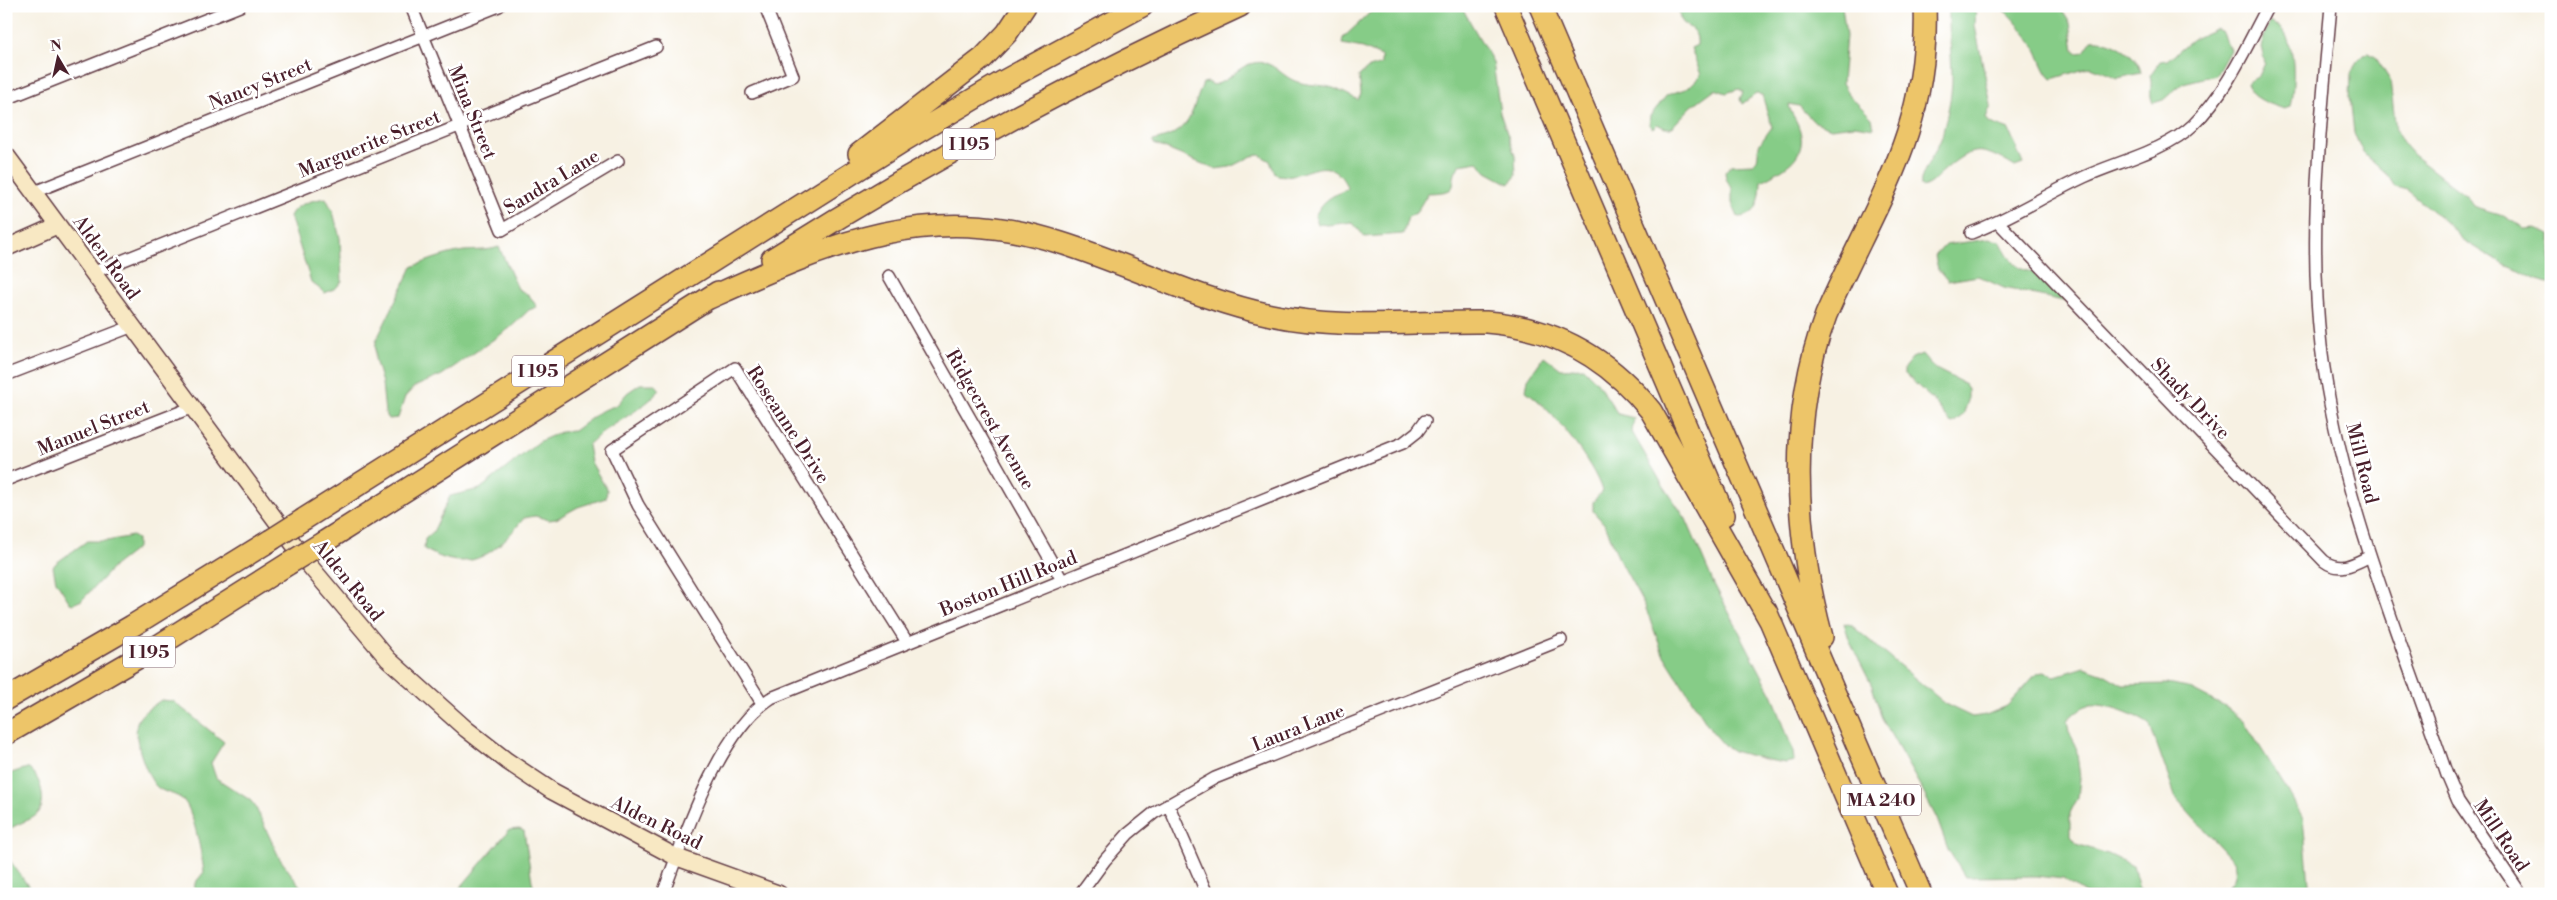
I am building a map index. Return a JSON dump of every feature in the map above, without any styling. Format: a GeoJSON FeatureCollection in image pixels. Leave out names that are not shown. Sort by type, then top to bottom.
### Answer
{"type":"FeatureCollection","features":[{"type":"Feature","properties":{"kind":"highway"},"geometry":{"type":"LineString","coordinates":[[773,222],[970,70],[995,47],[1025,6]]}},
{"type":"Feature","properties":{"kind":"highway","name":"I 195"},"geometry":{"type":"LineString","coordinates":[[6,699],[118,634],[271,540],[773,222],[969,102],[1142,6]]}},
{"type":"Feature","properties":{"kind":"highway","name":"I 195"},"geometry":{"type":"LineString","coordinates":[[6,734],[158,646],[707,299],[880,193],[1023,113],[1141,53],[1240,6]]}},
{"type":"Feature","properties":{"kind":"highway"},"geometry":{"type":"LineString","coordinates":[[1506,6],[1772,624]]}},
{"type":"Feature","properties":{"kind":"highway"},"geometry":{"type":"LineString","coordinates":[[1540,6],[1841,707]]}},
{"type":"Feature","properties":{"kind":"highway"},"geometry":{"type":"LineString","coordinates":[[1841,707],[1815,611],[1803,544],[1799,460],[1804,405],[1812,359],[1826,315],[1893,174],[1908,136],[1923,67],[1925,6]]}},
{"type":"Feature","properties":{"kind":"highway"},"geometry":{"type":"LineString","coordinates":[[707,299],[793,261],[855,239],[920,227],[971,226],[1017,231],[1047,238],[1216,300],[1272,316],[1335,322],[1486,322],[1541,331],[1572,344],[1602,362],[1628,384],[1651,411],[1772,624]]}},
{"type":"Feature","properties":{"kind":"highway","name":"MA 240"},"geometry":{"type":"LineString","coordinates":[[1772,624],[1887,894]]}},
{"type":"Feature","properties":{"kind":"highway","name":"MA 240"},"geometry":{"type":"LineString","coordinates":[[1841,707],[1921,894]]}},
{"type":"Feature","properties":{"kind":"main road","name":"Alden Road"},"geometry":{"type":"LineString","coordinates":[[6,155],[322,581],[376,646],[413,682],[487,745],[536,781],[632,835],[676,857],[779,894]]}},
{"type":"Feature","properties":{"kind":"main road"},"geometry":{"type":"LineString","coordinates":[[6,248],[58,225]]}},
{"type":"Feature","properties":{"kind":"street"},"geometry":{"type":"LineString","coordinates":[[6,99],[240,6]]}},
{"type":"Feature","properties":{"kind":"street","name":"Mina Street"},"geometry":{"type":"LineString","coordinates":[[411,6],[502,230]]}},
{"type":"Feature","properties":{"kind":"street","name":"Nancy Street"},"geometry":{"type":"LineString","coordinates":[[34,192],[499,6]]}},
{"type":"Feature","properties":{"kind":"street"},"geometry":{"type":"LineString","coordinates":[[752,93],[793,76],[764,6]]}},
{"type":"Feature","properties":{"kind":"street"},"geometry":{"type":"LineString","coordinates":[[1972,233],[1999,223],[2069,184],[2156,147],[2190,128],[2225,85],[2268,6]]}},
{"type":"Feature","properties":{"kind":"street","name":"Mill Road"},"geometry":{"type":"LineString","coordinates":[[2331,6],[2317,168],[2317,295],[2323,356],[2332,412],[2353,499],[2370,556],[2458,800],[2521,894]]}},
{"type":"Feature","properties":{"kind":"street","name":"Marguerite Street"},"geometry":{"type":"LineString","coordinates":[[94,272],[656,47]]}},
{"type":"Feature","properties":{"kind":"street","name":"Sandra Lane"},"geometry":{"type":"LineString","coordinates":[[502,230],[618,161]]}},
{"type":"Feature","properties":{"kind":"street","name":"Shady Drive"},"geometry":{"type":"LineString","coordinates":[[1999,223],[2324,561],[2332,567],[2346,567],[2370,556]]}},
{"type":"Feature","properties":{"kind":"street","name":"Ridgecrest Avenue"},"geometry":{"type":"LineString","coordinates":[[889,276],[1062,580]]}},
{"type":"Feature","properties":{"kind":"street"},"geometry":{"type":"LineString","coordinates":[[6,376],[133,326]]}},
{"type":"Feature","properties":{"kind":"street","name":"Roseanne Drive"},"geometry":{"type":"LineString","coordinates":[[762,703],[635,500],[612,450],[735,368],[907,642]]}},
{"type":"Feature","properties":{"kind":"street","name":"Manuel Street"},"geometry":{"type":"LineString","coordinates":[[6,480],[192,407]]}},
{"type":"Feature","properties":{"kind":"street","name":"Boston Hill Road"},"geometry":{"type":"LineString","coordinates":[[663,894],[676,857],[721,759],[747,718],[762,703],[780,693],[1403,443],[1417,432],[1425,421]]}},
{"type":"Feature","properties":{"kind":"street","name":"Laura Lane"},"geometry":{"type":"LineString","coordinates":[[1080,894],[1128,834],[1168,804],[1215,778],[1561,640]]}},
{"type":"Feature","properties":{"kind":"street"},"geometry":{"type":"LineString","coordinates":[[1168,804],[1207,894]]}},
{"type":"Feature","properties":{"kind":"green space"},"geometry":{"type":"Polygon","coordinates":[[[1377,6],[1461,6],[1493,62],[1500,113],[1515,156],[1516,176],[1509,184],[1487,172],[1478,162],[1460,165],[1451,189],[1428,193],[1416,213],[1408,217],[1403,234],[1365,237],[1352,222],[1328,225],[1318,224],[1315,216],[1324,202],[1348,189],[1341,176],[1333,170],[1315,169],[1285,176],[1275,174],[1270,161],[1260,155],[1252,156],[1230,167],[1215,169],[1154,144],[1153,141],[1175,133],[1182,128],[1191,114],[1203,83],[1208,82],[1214,85],[1220,83],[1249,64],[1266,63],[1295,81],[1333,88],[1358,100],[1361,94],[1359,76],[1367,69],[1381,64],[1381,56],[1363,48],[1342,44],[1343,38],[1377,6]]]}},
{"type":"Feature","properties":{"kind":"green space"},"geometry":{"type":"Polygon","coordinates":[[[1679,6],[1842,6],[1846,36],[1842,83],[1849,95],[1872,118],[1874,128],[1854,125],[1831,128],[1813,121],[1799,106],[1789,104],[1801,136],[1801,146],[1798,154],[1778,172],[1761,181],[1759,200],[1754,210],[1750,214],[1738,217],[1732,203],[1732,188],[1726,179],[1725,172],[1731,165],[1753,164],[1757,160],[1759,145],[1772,127],[1762,95],[1756,94],[1742,104],[1740,99],[1743,92],[1739,89],[1726,93],[1715,89],[1692,106],[1671,128],[1665,128],[1657,124],[1653,128],[1649,125],[1650,116],[1667,95],[1688,88],[1701,75],[1691,48],[1697,45],[1697,38],[1692,29],[1681,20],[1679,6]]]}},
{"type":"Feature","properties":{"kind":"green space"},"geometry":{"type":"Polygon","coordinates":[[[1949,6],[1976,6],[1975,26],[1991,105],[1986,118],[1990,123],[2009,130],[2023,164],[2015,167],[1993,155],[1976,152],[1960,158],[1931,182],[1921,187],[1923,175],[1941,139],[1950,99],[1952,79],[1949,6]]]}},
{"type":"Feature","properties":{"kind":"green space"},"geometry":{"type":"Polygon","coordinates":[[[1997,6],[2059,6],[2070,23],[2074,50],[2078,53],[2084,52],[2092,40],[2107,42],[2129,54],[2139,66],[2141,73],[2118,78],[2091,67],[2052,79],[2025,33],[1997,6]]]}},
{"type":"Feature","properties":{"kind":"green space"},"geometry":{"type":"Polygon","coordinates":[[[2269,22],[2278,26],[2285,34],[2292,53],[2293,77],[2290,107],[2284,109],[2257,97],[2249,89],[2247,83],[2259,76],[2265,63],[2261,47],[2269,22]]]}},
{"type":"Feature","properties":{"kind":"green space"},"geometry":{"type":"Polygon","coordinates":[[[2215,29],[2221,31],[2230,50],[2216,75],[2183,83],[2163,100],[2153,103],[2150,75],[2160,61],[2167,60],[2193,39],[2215,29]]]}},
{"type":"Feature","properties":{"kind":"green space"},"geometry":{"type":"Polygon","coordinates":[[[2368,53],[2376,58],[2390,80],[2396,130],[2405,146],[2413,155],[2466,196],[2473,206],[2500,214],[2525,229],[2536,228],[2551,234],[2551,284],[2504,265],[2462,239],[2448,224],[2407,190],[2395,187],[2388,176],[2363,153],[2354,133],[2350,96],[2351,74],[2357,61],[2364,54],[2368,53]]]}},
{"type":"Feature","properties":{"kind":"green space"},"geometry":{"type":"Polygon","coordinates":[[[326,198],[333,212],[340,238],[342,281],[336,288],[325,293],[311,282],[290,216],[301,205],[326,198]]]}},
{"type":"Feature","properties":{"kind":"green space"},"geometry":{"type":"Polygon","coordinates":[[[1989,239],[2000,241],[2012,261],[2022,269],[2045,272],[2067,298],[2063,301],[2004,288],[1978,276],[1948,281],[1938,269],[1935,256],[1945,245],[1989,239]]]}},
{"type":"Feature","properties":{"kind":"green space"},"geometry":{"type":"Polygon","coordinates":[[[499,247],[518,289],[529,295],[537,307],[529,310],[510,328],[442,375],[414,387],[405,397],[398,418],[389,419],[385,413],[382,383],[375,359],[376,341],[412,267],[450,254],[499,247]]]}},
{"type":"Feature","properties":{"kind":"green space"},"geometry":{"type":"Polygon","coordinates":[[[1922,354],[1934,368],[1965,384],[1968,389],[1968,401],[1963,415],[1953,423],[1950,422],[1934,401],[1904,373],[1904,368],[1912,358],[1922,354]]]}},
{"type":"Feature","properties":{"kind":"green space"},"geometry":{"type":"Polygon","coordinates":[[[1544,356],[1561,369],[1583,368],[1597,382],[1618,414],[1634,418],[1632,432],[1661,482],[1686,519],[1714,584],[1773,696],[1793,751],[1794,761],[1785,763],[1768,760],[1733,751],[1724,745],[1711,730],[1663,654],[1645,606],[1618,557],[1606,526],[1593,511],[1593,502],[1602,491],[1597,479],[1570,436],[1547,409],[1526,391],[1528,379],[1544,356]]]}},
{"type":"Feature","properties":{"kind":"green space"},"geometry":{"type":"Polygon","coordinates":[[[640,384],[655,384],[660,390],[643,405],[606,430],[588,445],[591,462],[607,490],[606,498],[578,507],[556,519],[549,520],[535,516],[524,518],[503,542],[492,551],[468,561],[455,561],[440,557],[424,549],[425,539],[433,532],[450,496],[480,489],[540,441],[561,432],[574,431],[601,411],[617,405],[627,393],[640,384]]]}},
{"type":"Feature","properties":{"kind":"green space"},"geometry":{"type":"Polygon","coordinates":[[[132,536],[137,539],[137,548],[115,565],[82,600],[73,604],[70,603],[56,581],[53,567],[56,563],[87,541],[107,541],[132,536]]]}},
{"type":"Feature","properties":{"kind":"green space"},"geometry":{"type":"Polygon","coordinates":[[[1844,623],[1851,625],[1947,705],[1972,717],[1986,715],[2007,706],[2037,673],[2044,672],[2055,676],[2084,667],[2104,674],[2123,685],[2166,684],[2188,688],[2227,708],[2245,723],[2303,818],[2310,894],[2222,894],[2234,879],[2235,867],[2233,861],[2176,799],[2150,725],[2122,710],[2097,705],[2084,707],[2067,720],[2069,732],[2076,745],[2080,778],[2078,797],[2070,813],[2070,836],[2076,844],[2108,854],[2133,866],[2139,889],[2146,894],[2086,894],[2063,879],[2037,876],[1965,877],[1948,849],[1937,819],[1919,784],[1882,719],[1872,686],[1850,642],[1844,623]]]}},
{"type":"Feature","properties":{"kind":"green space"},"geometry":{"type":"Polygon","coordinates":[[[161,700],[173,701],[224,742],[211,763],[216,778],[250,800],[255,806],[280,859],[306,894],[194,894],[195,883],[204,872],[191,816],[182,799],[158,788],[151,780],[136,734],[136,726],[140,717],[145,711],[161,700]]]}},
{"type":"Feature","properties":{"kind":"green space"},"geometry":{"type":"Polygon","coordinates":[[[23,769],[29,769],[39,782],[42,803],[37,815],[6,832],[6,775],[23,769]]]}},
{"type":"Feature","properties":{"kind":"green space"},"geometry":{"type":"Polygon","coordinates":[[[519,829],[524,831],[536,894],[455,894],[509,830],[519,829]]]}},
{"type":"Feature","properties":{"kind":"green space"},"geometry":{"type":"Polygon","coordinates":[[[6,855],[34,894],[6,894],[6,855]]]}}]}
